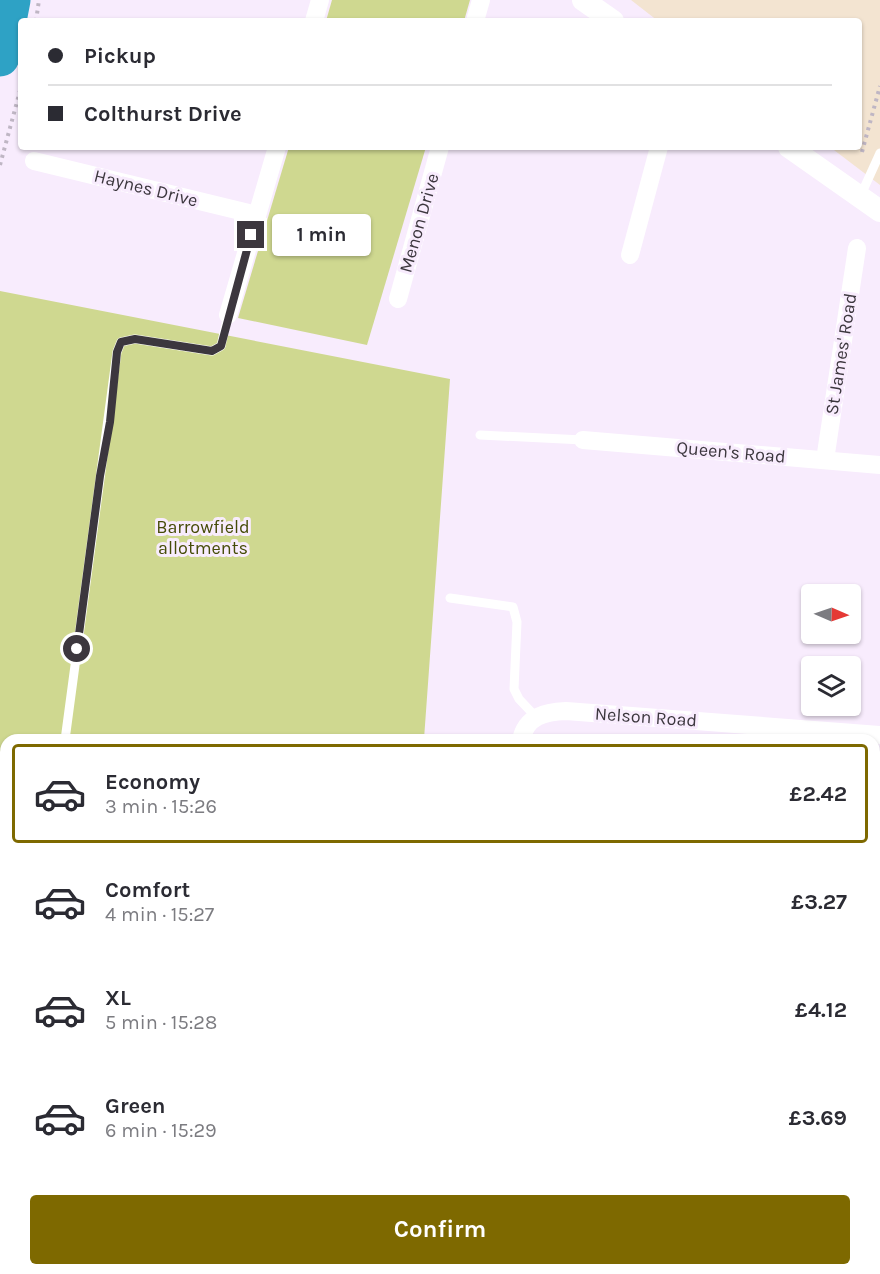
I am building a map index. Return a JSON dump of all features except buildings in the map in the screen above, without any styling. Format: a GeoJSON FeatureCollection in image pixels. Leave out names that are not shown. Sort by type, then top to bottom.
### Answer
{"type":"FeatureCollection","features":[{"type":"Feature","properties":{"kind":"street"},"geometry":{"type":"LineString","coordinates":[[315,18],[319,0]]}},
{"type":"Feature","properties":{"kind":"street"},"geometry":{"type":"LineString","coordinates":[[477,18],[481,0]]}},
{"type":"Feature","properties":{"kind":"street"},"geometry":{"type":"LineString","coordinates":[[583,0],[609,18]]}},
{"type":"Feature","properties":{"kind":"street"},"geometry":{"type":"LineString","coordinates":[[228,315],[276,150]]}},
{"type":"Feature","properties":{"kind":"street","name":"Menon Drive"},"geometry":{"type":"LineString","coordinates":[[398,299],[439,150]]}},
{"type":"Feature","properties":{"kind":"street"},"geometry":{"type":"LineString","coordinates":[[630,255],[658,150]]}},
{"type":"Feature","properties":{"kind":"street"},"geometry":{"type":"LineString","coordinates":[[794,150],[880,211]]}},
{"type":"Feature","properties":{"kind":"street","name":"Haynes Drive"},"geometry":{"type":"LineString","coordinates":[[34,160],[257,215]]}},
{"type":"Feature","properties":{"kind":"street","name":"St James' Road"},"geometry":{"type":"LineString","coordinates":[[825,460],[857,249]]}},
{"type":"Feature","properties":{"kind":"street","name":"Queen's Road"},"geometry":{"type":"LineString","coordinates":[[583,440],[880,465]]}},
{"type":"Feature","properties":{"kind":"street","name":"Nelson Road"},"geometry":{"type":"LineString","coordinates":[[528,728],[548,711],[566,711],[867,734]]}},
{"type":"Feature","properties":{"kind":"lane"},"geometry":{"type":"LineString","coordinates":[[860,198],[880,153]]}},
{"type":"Feature","properties":{"kind":"lane"},"geometry":{"type":"LineString","coordinates":[[66,734],[100,476],[110,422],[117,352],[121,342],[135,339],[212,351],[221,346],[228,315]]}},
{"type":"Feature","properties":{"kind":"lane"},"geometry":{"type":"LineString","coordinates":[[480,435],[583,440]]}},
{"type":"Feature","properties":{"kind":"lane"},"geometry":{"type":"LineString","coordinates":[[450,598],[513,607],[517,622],[514,689],[528,728]]}},
{"type":"Feature","properties":{"kind":"path"},"geometry":{"type":"LineString","coordinates":[[36,18],[39,0]]}},
{"type":"Feature","properties":{"kind":"path"},"geometry":{"type":"LineString","coordinates":[[860,159],[880,86]]}},
{"type":"Feature","properties":{"kind":"path"},"geometry":{"type":"LineString","coordinates":[[0,165],[18,98]]}},
{"type":"Feature","properties":{"kind":"shaded area"},"geometry":{"type":"Polygon","coordinates":[[[631,0],[880,0],[880,185],[834,150],[862,150],[862,18],[654,18],[631,0]]]}},
{"type":"Feature","properties":{"kind":"green space"},"geometry":{"type":"Polygon","coordinates":[[[332,0],[470,0],[465,18],[327,18],[332,0]]]}},
{"type":"Feature","properties":{"kind":"green space"},"geometry":{"type":"Polygon","coordinates":[[[288,150],[425,150],[367,345],[238,318],[288,150]]]}},
{"type":"Feature","properties":{"kind":"green space","name":"Barrowfield allotments"},"geometry":{"type":"Polygon","coordinates":[[[0,291],[450,379],[424,734],[0,734],[0,291]]]}},
{"type":"Feature","properties":{"kind":"waterway"},"geometry":{"type":"LineString","coordinates":[[0,57],[11,0]]}},
{"type":"Feature","properties":{"kind":"route"},"geometry":{"type":"LineString","coordinates":[[77,649],[100,476],[116,378],[117,352],[121,342],[135,339],[212,351],[221,346],[251,235]]}}]}
